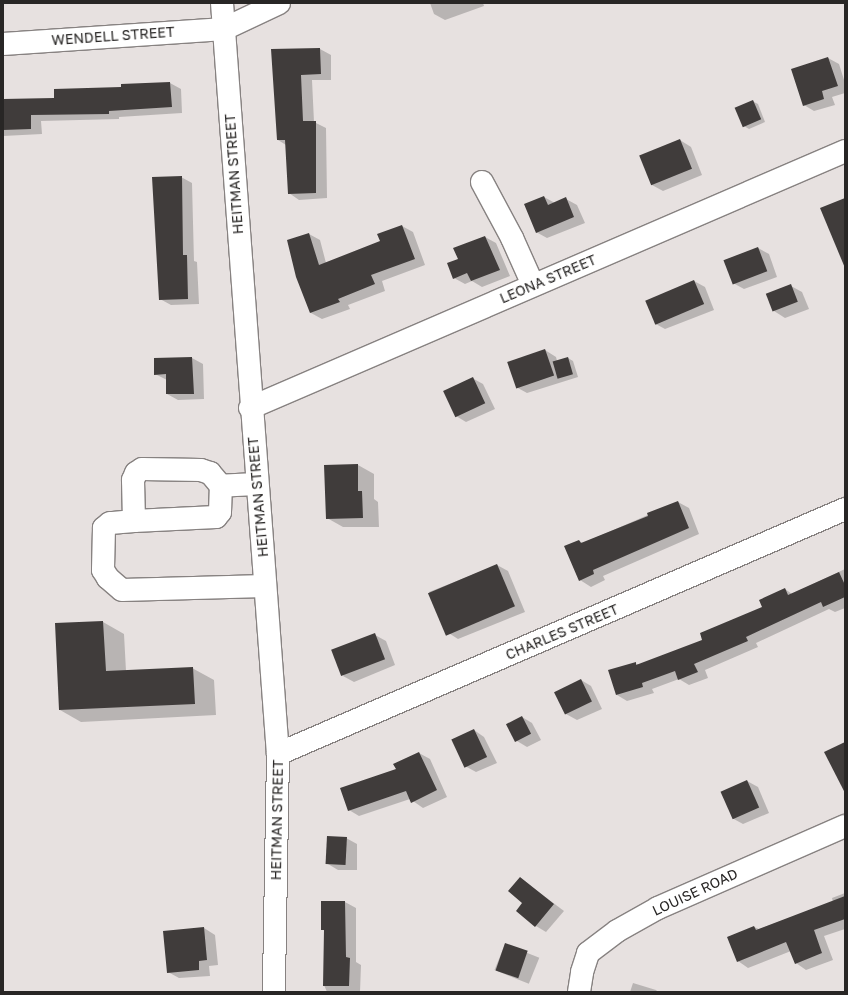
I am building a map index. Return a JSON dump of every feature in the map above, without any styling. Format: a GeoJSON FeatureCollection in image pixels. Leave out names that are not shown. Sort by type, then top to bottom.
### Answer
{"type":"FeatureCollection","features":[{"type":"Feature","properties":{"kind":"street","name":"HEITMAN STREET"},"geometry":{"type":"LineString","coordinates":[[222,3],[250,408],[278,754],[274,992]]}},
{"type":"Feature","properties":{"kind":"street"},"geometry":{"type":"LineString","coordinates":[[224,29],[279,3]]}},
{"type":"Feature","properties":{"kind":"street","name":"WENDELL STREET"},"geometry":{"type":"LineString","coordinates":[[3,44],[224,29]]}},
{"type":"Feature","properties":{"kind":"street","name":"LEONA STREET"},"geometry":{"type":"LineString","coordinates":[[250,408],[845,151]]}},
{"type":"Feature","properties":{"kind":"street"},"geometry":{"type":"LineString","coordinates":[[482,182],[512,238],[533,286]]}},
{"type":"Feature","properties":{"kind":"street"},"geometry":{"type":"LineString","coordinates":[[134,521],[133,480],[136,473],[142,469],[201,470],[210,473],[221,486],[220,512],[216,516],[110,523],[104,528],[103,570],[108,578],[122,590],[265,586]]}},
{"type":"Feature","properties":{"kind":"street"},"geometry":{"type":"LineString","coordinates":[[221,486],[256,484]]}},
{"type":"Feature","properties":{"kind":"street","name":"CHARLES STREET"},"geometry":{"type":"LineString","coordinates":[[278,754],[845,509]]}},
{"type":"Feature","properties":{"kind":"street","name":"LOUISE ROAD"},"geometry":{"type":"LineString","coordinates":[[579,992],[582,972],[588,954],[616,931],[658,908],[845,826]]}},
{"type":"Feature","properties":{"kind":"building"},"geometry":{"type":"Polygon","coordinates":[[[320,48],[321,74],[301,75],[303,121],[316,121],[316,193],[288,194],[285,140],[277,140],[271,49],[320,48]]]}},
{"type":"Feature","properties":{"kind":"building"},"geometry":{"type":"Polygon","coordinates":[[[828,57],[838,86],[822,91],[824,99],[803,106],[791,69],[828,57]]]}},
{"type":"Feature","properties":{"kind":"building"},"geometry":{"type":"Polygon","coordinates":[[[170,82],[172,107],[109,111],[109,114],[31,115],[31,129],[3,130],[3,99],[54,98],[54,89],[121,87],[121,84],[170,82]]]}},
{"type":"Feature","properties":{"kind":"building"},"geometry":{"type":"Polygon","coordinates":[[[753,100],[761,119],[743,127],[735,108],[753,100]]]}},
{"type":"Feature","properties":{"kind":"building"},"geometry":{"type":"Polygon","coordinates":[[[680,139],[692,169],[651,185],[639,155],[680,139]]]}},
{"type":"Feature","properties":{"kind":"building"},"geometry":{"type":"Polygon","coordinates":[[[182,176],[183,255],[187,255],[188,299],[159,300],[152,177],[182,176]]]}},
{"type":"Feature","properties":{"kind":"building"},"geometry":{"type":"Polygon","coordinates":[[[544,196],[548,205],[566,197],[574,217],[536,233],[524,204],[544,196]]]}},
{"type":"Feature","properties":{"kind":"building"},"geometry":{"type":"Polygon","coordinates":[[[845,198],[845,268],[820,208],[845,198]]]}},
{"type":"Feature","properties":{"kind":"building"},"geometry":{"type":"Polygon","coordinates":[[[402,225],[415,259],[371,275],[375,284],[338,299],[340,302],[310,313],[296,277],[287,240],[309,233],[319,265],[380,241],[377,234],[402,225]]]}},
{"type":"Feature","properties":{"kind":"building"},"geometry":{"type":"Polygon","coordinates":[[[485,236],[500,270],[471,281],[467,273],[453,279],[447,263],[458,259],[453,248],[485,236]]]}},
{"type":"Feature","properties":{"kind":"building"},"geometry":{"type":"Polygon","coordinates":[[[758,247],[767,271],[733,285],[723,260],[758,247]]]}},
{"type":"Feature","properties":{"kind":"building"},"geometry":{"type":"Polygon","coordinates":[[[694,280],[704,304],[655,325],[645,301],[694,280]]]}},
{"type":"Feature","properties":{"kind":"building"},"geometry":{"type":"Polygon","coordinates":[[[791,284],[798,302],[773,311],[766,294],[791,284]]]}},
{"type":"Feature","properties":{"kind":"building"},"geometry":{"type":"Polygon","coordinates":[[[545,349],[554,375],[516,388],[507,362],[545,349]]]}},
{"type":"Feature","properties":{"kind":"building"},"geometry":{"type":"Polygon","coordinates":[[[192,357],[194,394],[166,394],[166,374],[154,375],[154,358],[192,357]]]}},
{"type":"Feature","properties":{"kind":"building"},"geometry":{"type":"Polygon","coordinates":[[[568,357],[573,374],[558,379],[553,361],[568,357]]]}},
{"type":"Feature","properties":{"kind":"building"},"geometry":{"type":"Polygon","coordinates":[[[473,377],[485,403],[455,417],[443,391],[473,377]]]}},
{"type":"Feature","properties":{"kind":"building"},"geometry":{"type":"Polygon","coordinates":[[[358,464],[358,491],[362,491],[363,518],[326,519],[324,465],[358,464]]]}},
{"type":"Feature","properties":{"kind":"building"},"geometry":{"type":"Polygon","coordinates":[[[678,501],[689,528],[593,570],[594,574],[579,581],[564,546],[579,540],[581,543],[648,516],[647,513],[678,501]]]}},
{"type":"Feature","properties":{"kind":"building"},"geometry":{"type":"Polygon","coordinates":[[[497,564],[515,606],[446,636],[428,593],[497,564]]]}},
{"type":"Feature","properties":{"kind":"building"},"geometry":{"type":"Polygon","coordinates":[[[839,572],[845,585],[845,597],[823,607],[821,602],[746,637],[748,641],[694,664],[698,672],[678,680],[675,671],[642,683],[643,687],[616,695],[608,670],[636,662],[636,665],[702,640],[700,633],[762,607],[759,600],[785,588],[788,595],[839,572]]]}},
{"type":"Feature","properties":{"kind":"building"},"geometry":{"type":"Polygon","coordinates":[[[103,621],[106,671],[193,667],[195,704],[59,710],[55,623],[103,621]]]}},
{"type":"Feature","properties":{"kind":"building"},"geometry":{"type":"Polygon","coordinates":[[[375,633],[385,659],[341,676],[331,650],[375,633]]]}},
{"type":"Feature","properties":{"kind":"building"},"geometry":{"type":"Polygon","coordinates":[[[581,679],[592,701],[565,715],[554,692],[581,679]]]}},
{"type":"Feature","properties":{"kind":"building"},"geometry":{"type":"Polygon","coordinates":[[[522,716],[531,734],[515,742],[506,724],[522,716]]]}},
{"type":"Feature","properties":{"kind":"building"},"geometry":{"type":"Polygon","coordinates":[[[474,729],[487,757],[464,768],[451,740],[474,729]]]}},
{"type":"Feature","properties":{"kind":"building"},"geometry":{"type":"Polygon","coordinates":[[[845,742],[845,793],[824,752],[845,742]]]}},
{"type":"Feature","properties":{"kind":"building"},"geometry":{"type":"Polygon","coordinates":[[[419,752],[437,790],[411,803],[406,791],[348,811],[340,788],[396,769],[393,764],[419,752]]]}},
{"type":"Feature","properties":{"kind":"building"},"geometry":{"type":"Polygon","coordinates":[[[747,780],[759,807],[733,819],[721,792],[747,780]]]}},
{"type":"Feature","properties":{"kind":"building"},"geometry":{"type":"Polygon","coordinates":[[[327,836],[347,837],[346,865],[326,864],[327,836]]]}},
{"type":"Feature","properties":{"kind":"building"},"geometry":{"type":"Polygon","coordinates":[[[520,877],[554,904],[535,927],[516,911],[522,903],[508,891],[520,877]]]}},
{"type":"Feature","properties":{"kind":"building"},"geometry":{"type":"Polygon","coordinates":[[[845,896],[845,919],[814,930],[822,953],[795,964],[786,942],[737,962],[727,937],[754,926],[756,930],[845,896]]]}},
{"type":"Feature","properties":{"kind":"building"},"geometry":{"type":"Polygon","coordinates":[[[321,901],[345,901],[346,957],[350,958],[349,986],[323,986],[324,930],[321,930],[321,901]]]}},
{"type":"Feature","properties":{"kind":"building"},"geometry":{"type":"Polygon","coordinates":[[[204,927],[207,960],[199,961],[199,970],[167,973],[163,931],[204,927]]]}},
{"type":"Feature","properties":{"kind":"building"},"geometry":{"type":"Polygon","coordinates":[[[505,943],[528,951],[518,978],[496,970],[505,943]]]}}]}
